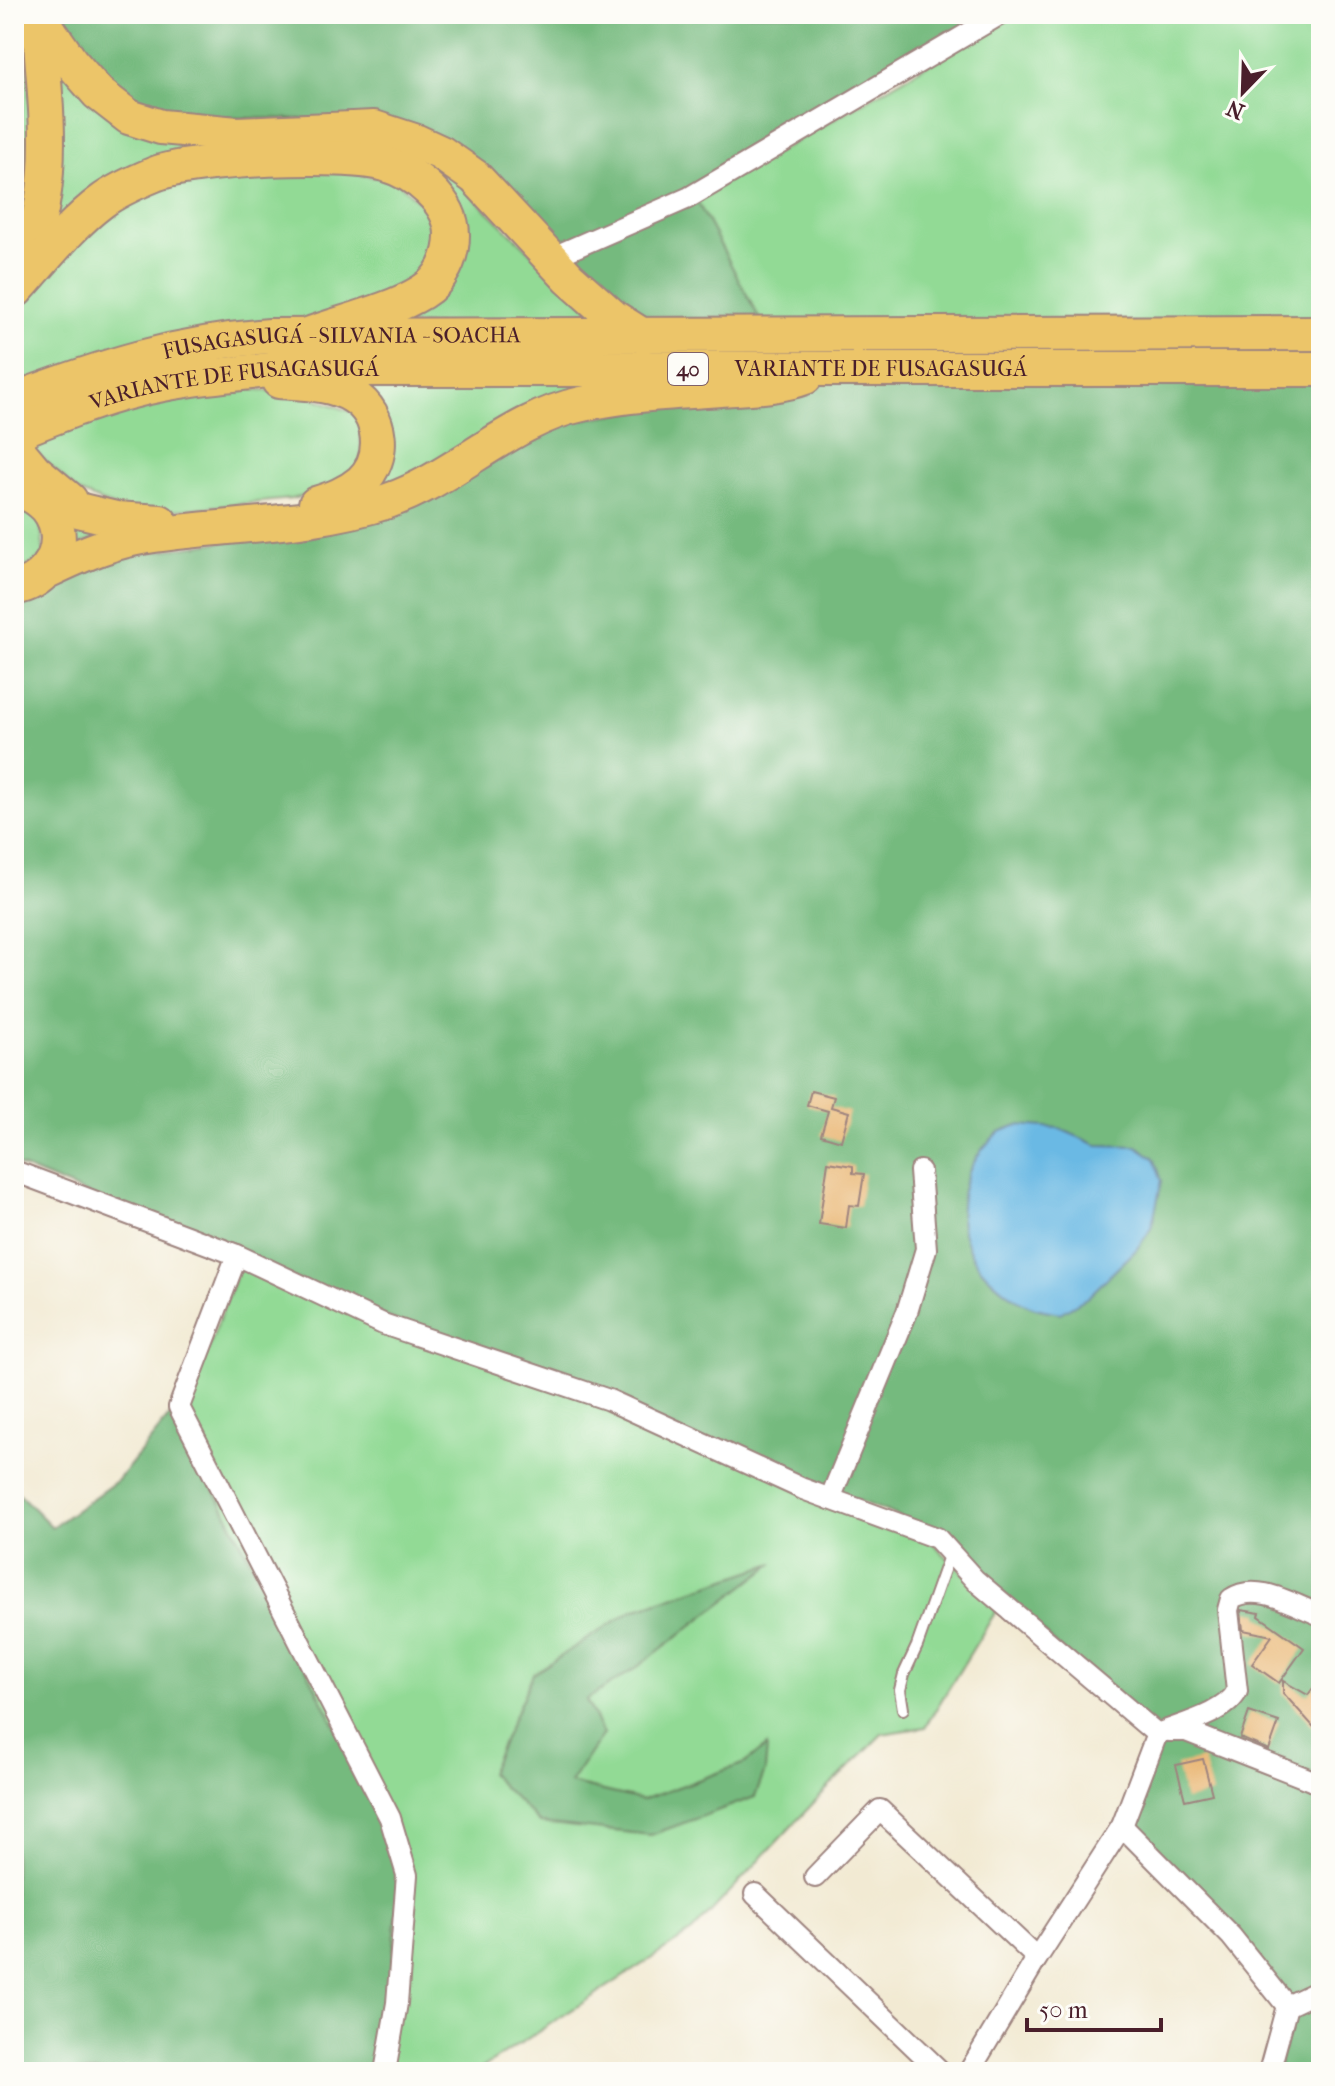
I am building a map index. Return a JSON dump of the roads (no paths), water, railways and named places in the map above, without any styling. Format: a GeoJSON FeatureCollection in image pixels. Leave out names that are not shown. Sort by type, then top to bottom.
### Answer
{"type":"FeatureCollection","features":[{"type":"Feature","properties":{"kind":"main road","name":"40"},"geometry":{"type":"LineString","coordinates":[[39,15],[71,62],[98,93],[129,117],[161,127],[237,134],[374,128],[441,153],[475,177],[569,278],[613,317],[643,336]]}},
{"type":"Feature","properties":{"kind":"main road","name":"40"},"geometry":{"type":"LineString","coordinates":[[15,293],[38,226],[46,180],[46,121],[39,15]]}},
{"type":"Feature","properties":{"kind":"main road","name":"40"},"geometry":{"type":"LineString","coordinates":[[15,293],[101,201],[157,173],[227,161],[330,159],[378,162],[417,180],[439,201],[451,224],[449,256],[435,282],[405,300],[306,336]]}},
{"type":"Feature","properties":{"kind":"main road","name":"VARIANTE DE FUSAGASUGÁ"},"geometry":{"type":"LineString","coordinates":[[643,336],[1321,333]]}},
{"type":"Feature","properties":{"kind":"main road","name":"FUSAGASUGÁ - SILVANIA - SOACHA"},"geometry":{"type":"LineString","coordinates":[[53,401],[98,368],[223,339],[306,336],[643,336]]}},
{"type":"Feature","properties":{"kind":"main road","name":"VARIANTE DE FUSAGASUGÁ"},"geometry":{"type":"LineString","coordinates":[[53,401],[277,369],[1321,369]]}},
{"type":"Feature","properties":{"kind":"main road","name":"40"},"geometry":{"type":"LineString","coordinates":[[14,588],[29,584],[45,572],[98,549],[135,538],[290,521],[379,504],[428,482],[544,415],[571,406],[650,393],[772,385],[806,377],[818,369]]}},
{"type":"Feature","properties":{"kind":"main road","name":"40"},"geometry":{"type":"LineString","coordinates":[[28,495],[103,516],[155,522],[294,510],[338,497],[364,480],[377,454],[378,437],[375,420],[368,407],[351,394],[320,385],[223,376]]}},
{"type":"Feature","properties":{"kind":"main road","name":"40"},"geometry":{"type":"LineString","coordinates":[[14,400],[53,401]]}},
{"type":"Feature","properties":{"kind":"main road","name":"40"},"geometry":{"type":"LineString","coordinates":[[14,433],[53,401]]}},
{"type":"Feature","properties":{"kind":"main road"},"geometry":{"type":"LineString","coordinates":[[14,447],[28,495],[54,519],[58,536],[55,556],[45,572]]}},
{"type":"Feature","properties":{"kind":"main road"},"geometry":{"type":"LineString","coordinates":[[14,447],[54,488],[73,502],[103,516]]}},
{"type":"Feature","properties":{"kind":"street"},"geometry":{"type":"LineString","coordinates":[[551,258],[688,198],[1001,14]]}},
{"type":"Feature","properties":{"kind":"street"},"geometry":{"type":"LineString","coordinates":[[14,1171],[237,1255],[383,1324],[609,1400],[830,1499],[937,1538],[975,1580],[1157,1734]]}},
{"type":"Feature","properties":{"kind":"street"},"geometry":{"type":"LineString","coordinates":[[830,1499],[907,1312],[926,1249],[920,1171]]}},
{"type":"Feature","properties":{"kind":"street"},"geometry":{"type":"LineString","coordinates":[[237,1255],[179,1407],[390,1818],[407,1875],[397,2003],[385,2072]]}},
{"type":"Feature","properties":{"kind":"street"},"geometry":{"type":"LineString","coordinates":[[969,2072],[1037,1958],[1122,1826],[1157,1734],[1223,1707],[1234,1699],[1237,1691],[1228,1610],[1231,1599],[1240,1593],[1252,1591],[1321,1615]]}},
{"type":"Feature","properties":{"kind":"street"},"geometry":{"type":"LineString","coordinates":[[1157,1734],[1170,1730],[1186,1731],[1321,1784]]}},
{"type":"Feature","properties":{"kind":"street"},"geometry":{"type":"LineString","coordinates":[[815,1877],[880,1810],[1037,1958]]}},
{"type":"Feature","properties":{"kind":"street"},"geometry":{"type":"LineString","coordinates":[[1122,1826],[1231,1936],[1287,2006]]}},
{"type":"Feature","properties":{"kind":"street"},"geometry":{"type":"LineString","coordinates":[[755,1894],[941,2072]]}},
{"type":"Feature","properties":{"kind":"street"},"geometry":{"type":"LineString","coordinates":[[1269,2072],[1287,2006],[1321,1990]]}},
{"type":"Feature","properties":{"kind":"lane"},"geometry":{"type":"LineString","coordinates":[[903,1709],[900,1690],[904,1674],[950,1553]]}},
{"type":"Feature","properties":{"kind":"water"},"geometry":{"type":"Polygon","coordinates":[[[1018,1125],[1058,1128],[1097,1145],[1137,1146],[1154,1158],[1162,1181],[1151,1229],[1136,1250],[1088,1297],[1060,1313],[1033,1307],[1006,1292],[985,1273],[965,1239],[961,1202],[972,1165],[996,1135],[1018,1125]]]}}]}
